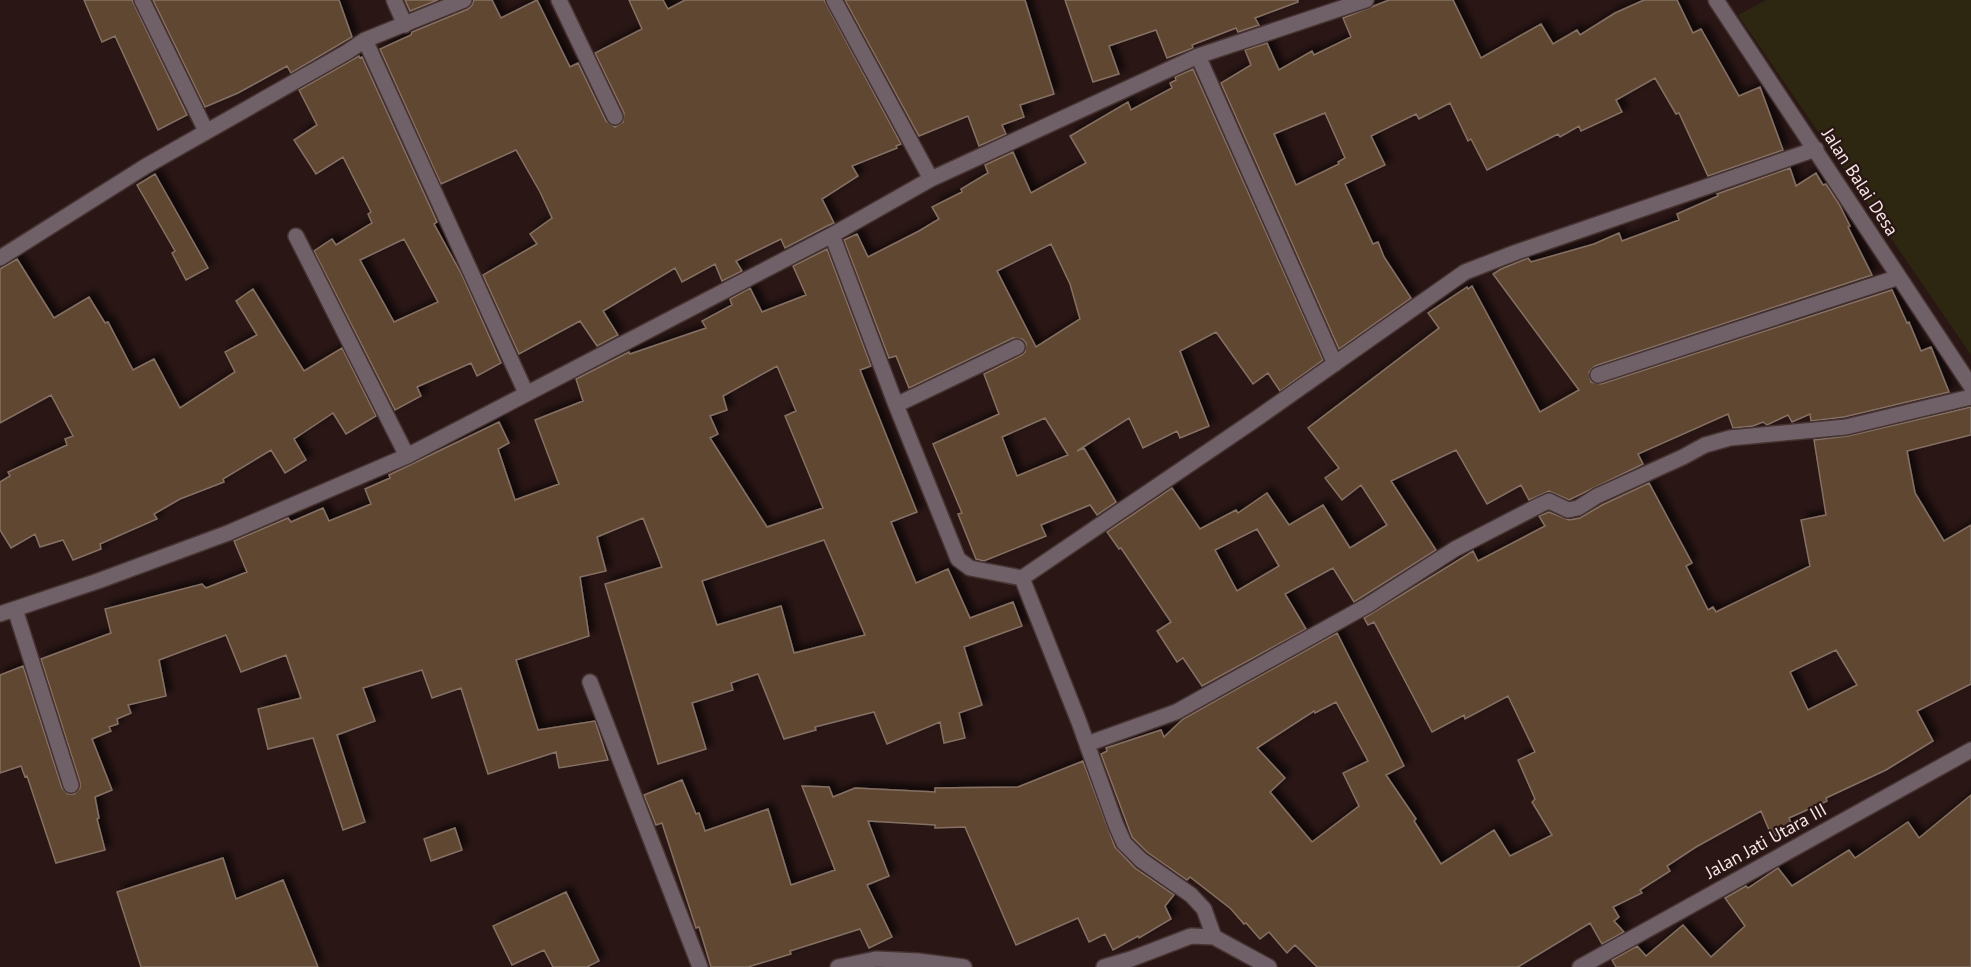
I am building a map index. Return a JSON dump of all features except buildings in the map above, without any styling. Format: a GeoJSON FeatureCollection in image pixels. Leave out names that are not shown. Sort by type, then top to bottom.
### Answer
{"type":"FeatureCollection","features":[{"type":"Feature","properties":{"kind":"street"},"geometry":{"type":"LineString","coordinates":[[142,0],[206,131]]}},
{"type":"Feature","properties":{"kind":"street"},"geometry":{"type":"LineString","coordinates":[[394,0],[405,25]]}},
{"type":"Feature","properties":{"kind":"street"},"geometry":{"type":"LineString","coordinates":[[0,258],[146,166],[365,40],[464,0]]}},
{"type":"Feature","properties":{"kind":"street"},"geometry":{"type":"LineString","coordinates":[[559,0],[615,117]]}},
{"type":"Feature","properties":{"kind":"street"},"geometry":{"type":"LineString","coordinates":[[834,0],[931,179]]}},
{"type":"Feature","properties":{"kind":"street"},"geometry":{"type":"LineString","coordinates":[[0,614],[98,581],[228,532],[407,456],[832,235],[931,179],[1198,56],[1366,0]]}},
{"type":"Feature","properties":{"kind":"street","name":"Jalan Balai Desa"},"geometry":{"type":"LineString","coordinates":[[1716,0],[1971,386]]}},
{"type":"Feature","properties":{"kind":"street"},"geometry":{"type":"LineString","coordinates":[[365,40],[526,393]]}},
{"type":"Feature","properties":{"kind":"street"},"geometry":{"type":"LineString","coordinates":[[1198,56],[1335,364]]}},
{"type":"Feature","properties":{"kind":"street"},"geometry":{"type":"LineString","coordinates":[[832,235],[896,405],[958,559],[970,568],[1022,578],[1335,364],[1465,272],[1816,149]]}},
{"type":"Feature","properties":{"kind":"street"},"geometry":{"type":"LineString","coordinates":[[296,236],[407,456]]}},
{"type":"Feature","properties":{"kind":"street"},"geometry":{"type":"LineString","coordinates":[[1598,375],[1899,276]]}},
{"type":"Feature","properties":{"kind":"street"},"geometry":{"type":"LineString","coordinates":[[896,405],[1017,347]]}},
{"type":"Feature","properties":{"kind":"street"},"geometry":{"type":"LineString","coordinates":[[1087,744],[1187,707],[1368,605],[1455,549],[1549,501],[1568,510],[1578,508],[1597,496],[1705,445],[1730,438],[1846,427],[1971,397]]}},
{"type":"Feature","properties":{"kind":"street"},"geometry":{"type":"LineString","coordinates":[[1022,578],[1124,843],[1141,860],[1191,895],[1204,909],[1214,938]]}},
{"type":"Feature","properties":{"kind":"street"},"geometry":{"type":"LineString","coordinates":[[15,609],[71,785]]}},
{"type":"Feature","properties":{"kind":"street"},"geometry":{"type":"LineString","coordinates":[[590,682],[700,967]]}},
{"type":"Feature","properties":{"kind":"street","name":"Jalan Jati Utara III"},"geometry":{"type":"LineString","coordinates":[[1580,967],[1971,750]]}},
{"type":"Feature","properties":{"kind":"street"},"geometry":{"type":"LineString","coordinates":[[1104,967],[1191,936],[1214,938],[1269,967]]}},
{"type":"Feature","properties":{"kind":"street"},"geometry":{"type":"LineString","coordinates":[[838,967],[876,959],[918,961],[964,967]]}},
{"type":"Feature","properties":{"kind":"shaded area"},"geometry":{"type":"Polygon","coordinates":[[[1766,0],[1971,0],[1971,355],[1738,15],[1766,0]]]}}]}
